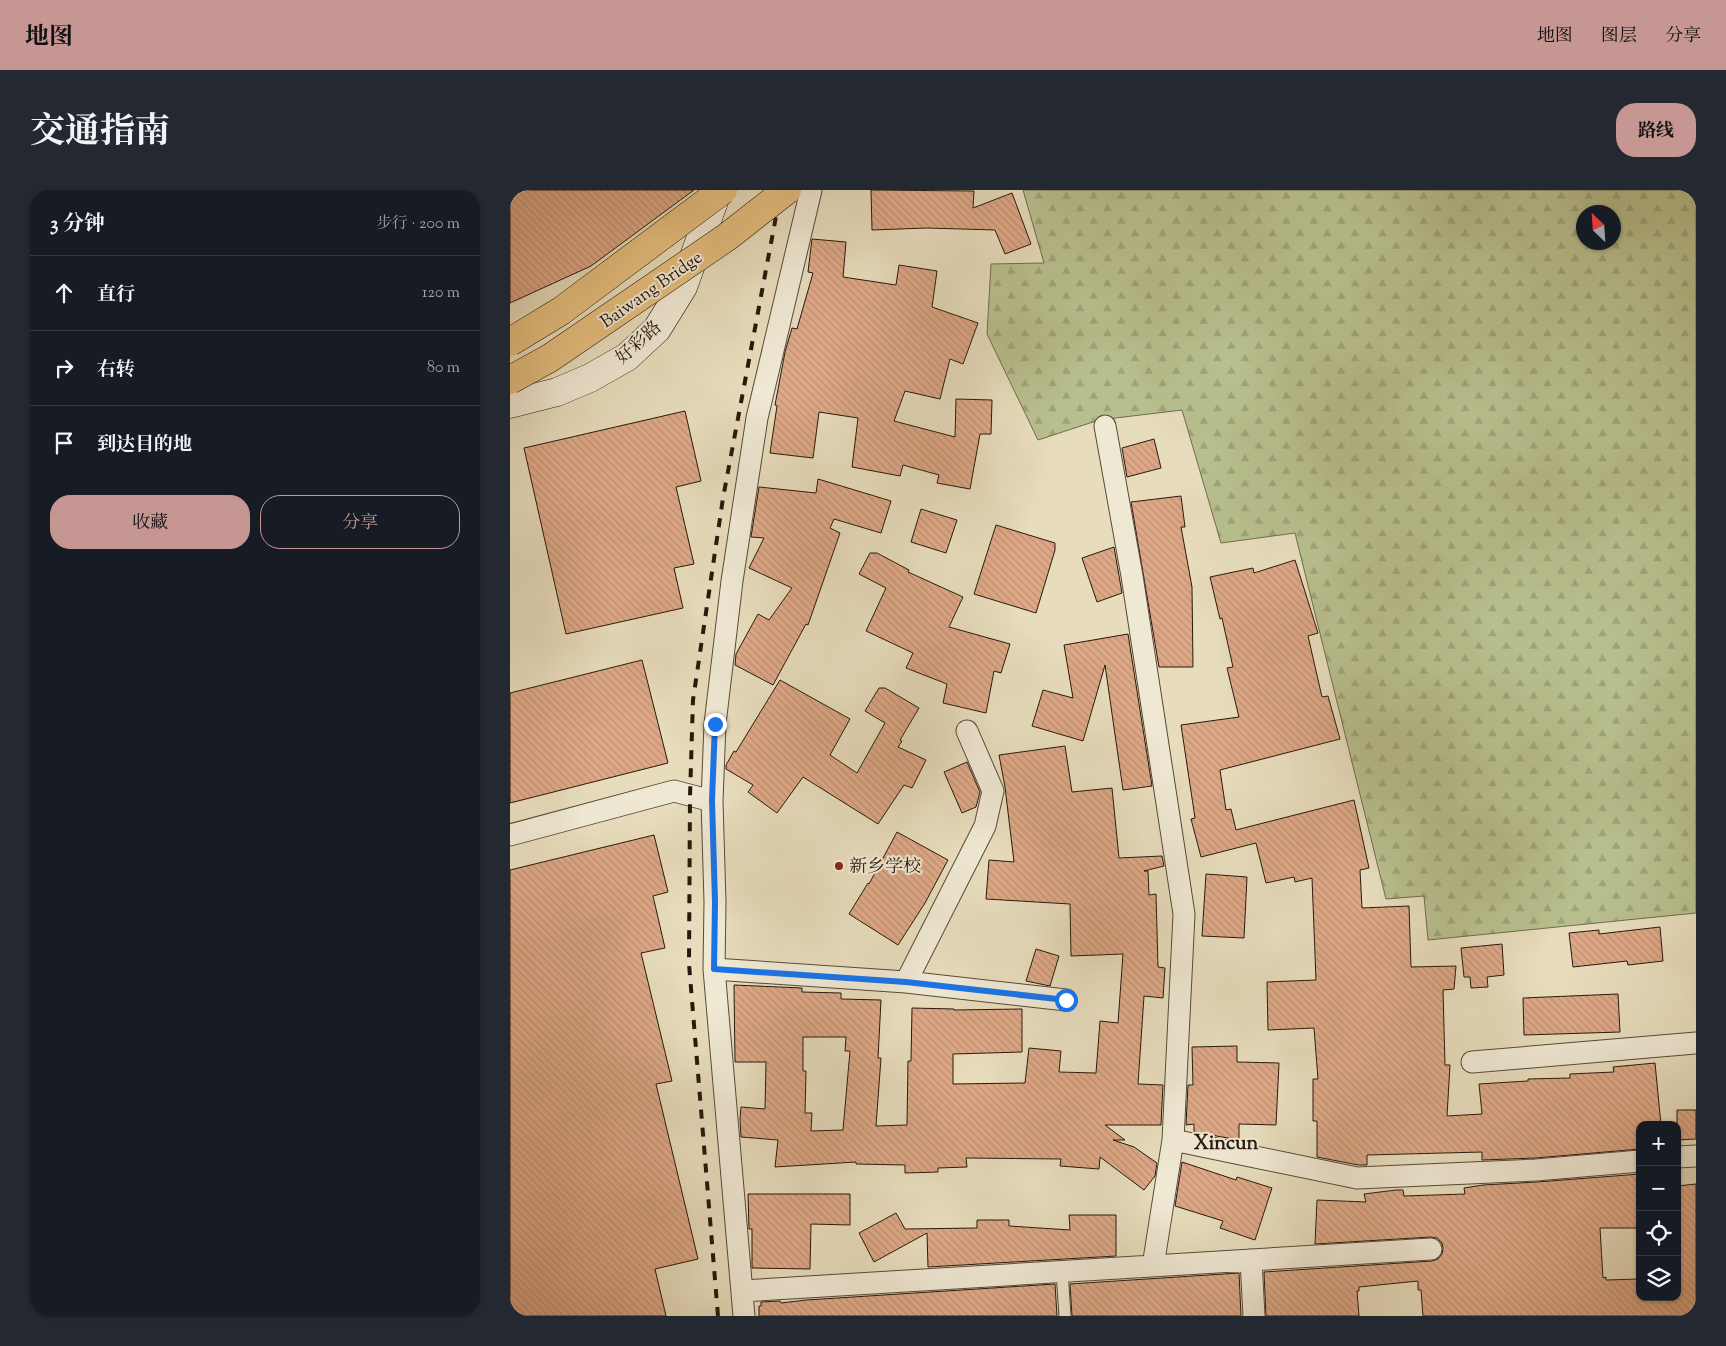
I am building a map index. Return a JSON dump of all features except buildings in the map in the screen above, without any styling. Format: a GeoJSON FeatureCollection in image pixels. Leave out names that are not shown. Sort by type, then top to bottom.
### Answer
{"type":"FeatureCollection","features":[{"type":"Feature","properties":{"kind":"main road","name":"Baiwang Bridge"},"geometry":{"type":"LineString","coordinates":[[510,342],[560,311],[722,190]]}},
{"type":"Feature","properties":{"kind":"main road","name":"Baiwang Bridge"},"geometry":{"type":"LineString","coordinates":[[510,380],[550,358],[727,237],[788,190]]}},
{"type":"Feature","properties":{"kind":"street","name":"好彩路"},"geometry":{"type":"LineString","coordinates":[[510,404],[557,392],[590,378],[627,357],[658,329],[683,287],[718,190]]}},
{"type":"Feature","properties":{"kind":"street"},"geometry":{"type":"LineString","coordinates":[[744,1316],[714,969],[715,902],[712,800],[715,724],[732,582],[757,418],[811,190]]}},
{"type":"Feature","properties":{"kind":"street"},"geometry":{"type":"LineString","coordinates":[[1105,426],[1132,576],[1184,914],[1173,1140],[1153,1266]]}},
{"type":"Feature","properties":{"kind":"street"},"geometry":{"type":"LineString","coordinates":[[906,982],[985,826],[992,791],[967,731]]}},
{"type":"Feature","properties":{"kind":"street"},"geometry":{"type":"LineString","coordinates":[[510,835],[674,791],[712,800]]}},
{"type":"Feature","properties":{"kind":"street"},"geometry":{"type":"LineString","coordinates":[[714,969],[906,982],[1066,1000]]}},
{"type":"Feature","properties":{"kind":"street"},"geometry":{"type":"LineString","coordinates":[[1472,1062],[1696,1043]]}},
{"type":"Feature","properties":{"kind":"street"},"geometry":{"type":"LineString","coordinates":[[1173,1140],[1357,1178],[1536,1170],[1636,1161]]}},
{"type":"Feature","properties":{"kind":"street"},"geometry":{"type":"LineString","coordinates":[[1681,1157],[1696,1156]]}},
{"type":"Feature","properties":{"kind":"street"},"geometry":{"type":"LineString","coordinates":[[742,1291],[1431,1249]]}},
{"type":"Feature","properties":{"kind":"street"},"geometry":{"type":"LineString","coordinates":[[1250,1260],[1254,1316]]}},
{"type":"Feature","properties":{"kind":"lane"},"geometry":{"type":"LineString","coordinates":[[1062,1271],[1065,1316]]}},
{"type":"Feature","properties":{"kind":"green space"},"geometry":{"type":"Polygon","coordinates":[[[1023,190],[1696,190],[1696,913],[1428,940],[1424,896],[1386,899],[1295,533],[1221,543],[1182,410],[1099,420],[1038,440],[987,334],[991,264],[1044,263],[1023,190]]]}},
{"type":"Feature","properties":{"kind":"railway"},"geometry":{"type":"LineString","coordinates":[[718,1316],[689,964],[690,796],[693,700],[723,498],[781,190]]}},
{"type":"Feature","properties":{"kind":"place","name":"新乡学校"},"geometry":{"type":"Point","coordinates":[839,866]}},
{"type":"Feature","properties":{"kind":"district","name":"Xincun"},"geometry":{"type":"Point","coordinates":[1226,1142]}},
{"type":"Feature","properties":{"kind":"route"},"geometry":{"type":"LineString","coordinates":[[715,724],[712,800],[715,902],[714,969],[906,982],[1066,1000]]}}]}
